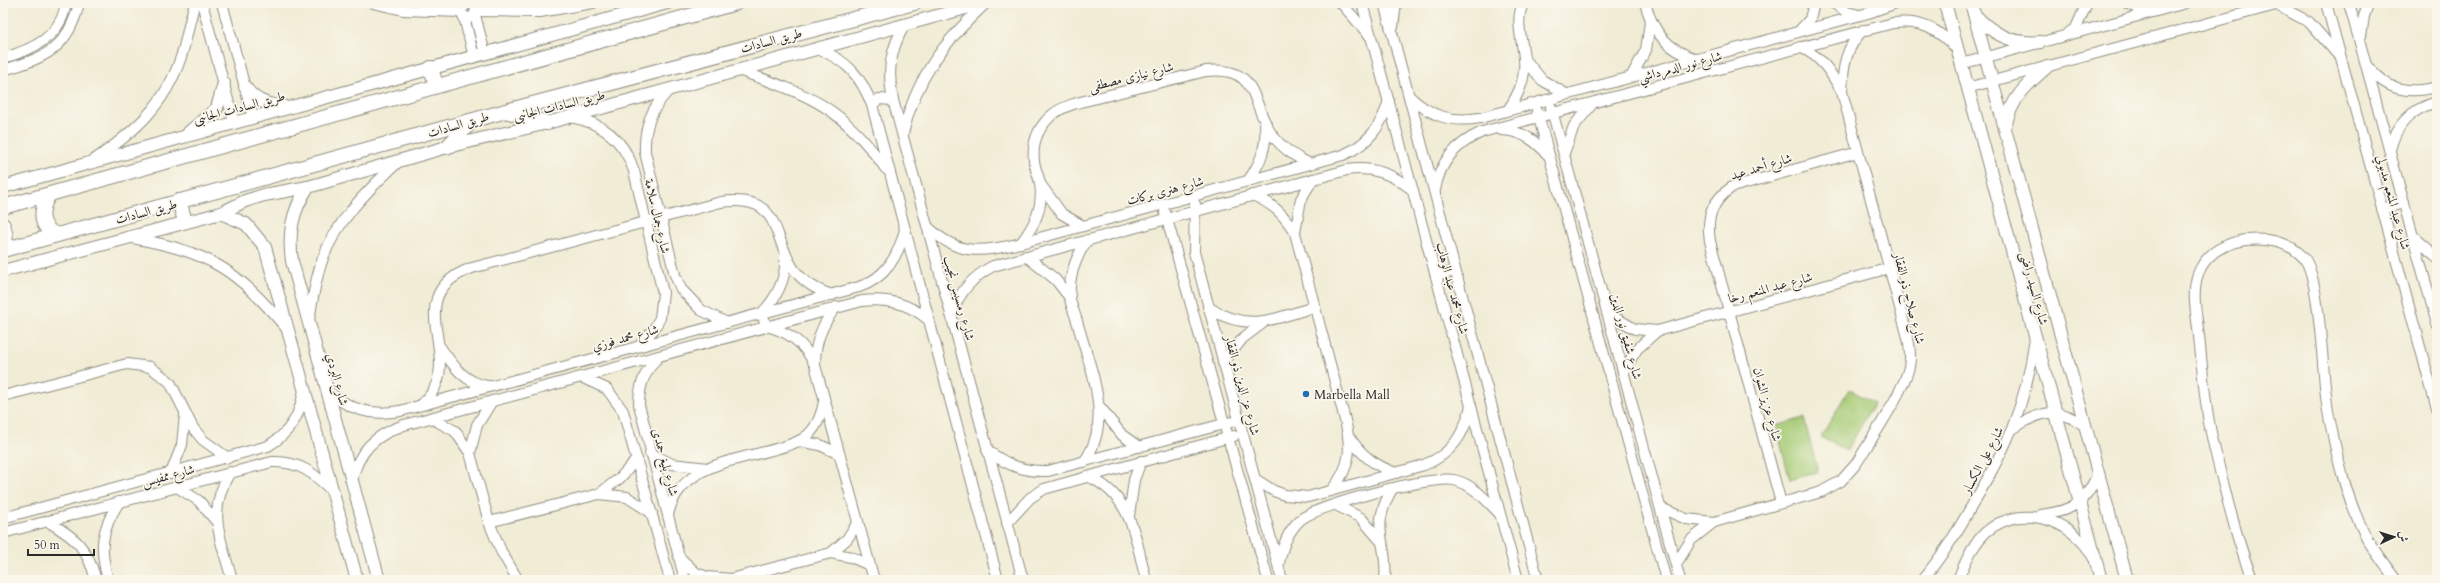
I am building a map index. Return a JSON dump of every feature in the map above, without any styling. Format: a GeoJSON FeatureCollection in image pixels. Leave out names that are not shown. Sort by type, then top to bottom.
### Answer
{"type":"FeatureCollection","features":[{"type":"Feature","properties":{"kind":"main road"},"geometry":{"type":"LineString","coordinates":[[3,207],[436,85],[736,3]]}},
{"type":"Feature","properties":{"kind":"main road","name":"طريق السادات"},"geometry":{"type":"LineString","coordinates":[[3,249],[472,121],[506,110],[914,3]]}},
{"type":"Feature","properties":{"kind":"main road"},"geometry":{"type":"LineString","coordinates":[[431,68],[436,85]]}},
{"type":"Feature","properties":{"kind":"main road"},"geometry":{"type":"LineString","coordinates":[[506,110],[547,123]]}},
{"type":"Feature","properties":{"kind":"main road"},"geometry":{"type":"LineString","coordinates":[[447,147],[472,121]]}},
{"type":"Feature","properties":{"kind":"main road"},"geometry":{"type":"LineString","coordinates":[[49,194],[42,211],[42,219],[50,233],[56,235]]}},
{"type":"Feature","properties":{"kind":"main road"},"geometry":{"type":"LineString","coordinates":[[179,201],[185,221]]}},
{"type":"Feature","properties":{"kind":"main road"},"geometry":{"type":"LineString","coordinates":[[3,225],[6,238],[3,249]]}},
{"type":"Feature","properties":{"kind":"street"},"geometry":{"type":"LineString","coordinates":[[3,58],[25,52],[45,40],[59,23],[66,3]]}},
{"type":"Feature","properties":{"kind":"street"},"geometry":{"type":"LineString","coordinates":[[3,70],[33,62],[59,44],[69,32],[79,3]]}},
{"type":"Feature","properties":{"kind":"street"},"geometry":{"type":"LineString","coordinates":[[93,161],[132,133],[156,106],[181,58],[195,3]]}},
{"type":"Feature","properties":{"kind":"street"},"geometry":{"type":"LineString","coordinates":[[202,3],[234,122]]}},
{"type":"Feature","properties":{"kind":"street"},"geometry":{"type":"LineString","coordinates":[[222,3],[253,117]]}},
{"type":"Feature","properties":{"kind":"street"},"geometry":{"type":"LineString","coordinates":[[373,3],[403,10],[463,14],[469,18],[474,10]]}},
{"type":"Feature","properties":{"kind":"street"},"geometry":{"type":"LineString","coordinates":[[467,3],[462,7],[463,14],[480,56]]}},
{"type":"Feature","properties":{"kind":"street"},"geometry":{"type":"LineString","coordinates":[[474,10],[540,12],[593,3]]}},
{"type":"Feature","properties":{"kind":"street","name":"طريق السادات الجانبى"},"geometry":{"type":"LineString","coordinates":[[3,187],[667,3]]}},
{"type":"Feature","properties":{"kind":"street"},"geometry":{"type":"LineString","coordinates":[[903,135],[909,109],[919,85],[932,61],[948,40],[985,3]]}},
{"type":"Feature","properties":{"kind":"street","name":"طريق السادات الجانبى"},"geometry":{"type":"LineString","coordinates":[[3,271],[185,221],[221,213],[245,201],[264,195],[308,187],[447,147],[547,123],[668,91],[985,3]]}},
{"type":"Feature","properties":{"kind":"street"},"geometry":{"type":"LineString","coordinates":[[1341,3],[1372,39]]}},
{"type":"Feature","properties":{"kind":"street","name":"شارع محمد عبد الوهاب"},"geometry":{"type":"LineString","coordinates":[[1362,3],[1518,580]]}},
{"type":"Feature","properties":{"kind":"street","name":"شارع محمد عبد الوهاب"},"geometry":{"type":"LineString","coordinates":[[1384,3],[1538,580]]}},
{"type":"Feature","properties":{"kind":"street"},"geometry":{"type":"LineString","coordinates":[[1392,35],[1396,3]]}},
{"type":"Feature","properties":{"kind":"street"},"geometry":{"type":"LineString","coordinates":[[1508,110],[1521,86],[1524,58],[1518,24],[1523,3]]}},
{"type":"Feature","properties":{"kind":"street"},"geometry":{"type":"LineString","coordinates":[[1645,3],[1650,20],[1664,41],[1685,55],[1697,59]]}},
{"type":"Feature","properties":{"kind":"street"},"geometry":{"type":"LineString","coordinates":[[1799,31],[1810,19],[1814,3]]}},
{"type":"Feature","properties":{"kind":"street"},"geometry":{"type":"LineString","coordinates":[[1833,3],[1847,12],[1864,14],[1868,28]]}},
{"type":"Feature","properties":{"kind":"street","name":"شارع نور الدمرداشي"},"geometry":{"type":"LineString","coordinates":[[1408,95],[1433,115],[1448,120],[1464,121],[1864,14],[1896,3]]}},
{"type":"Feature","properties":{"kind":"street","name":"شارع السيد راضى"},"geometry":{"type":"LineString","coordinates":[[1945,3],[2101,580]]}},
{"type":"Feature","properties":{"kind":"street"},"geometry":{"type":"LineString","coordinates":[[2065,35],[2076,28],[2087,3]]}},
{"type":"Feature","properties":{"kind":"street"},"geometry":{"type":"LineString","coordinates":[[2127,3],[2145,11],[2158,10]]}},
{"type":"Feature","properties":{"kind":"street"},"geometry":{"type":"LineString","coordinates":[[1961,64],[2186,3]]}},
{"type":"Feature","properties":{"kind":"street","name":"شارع عبد المنعم مدبولي"},"geometry":{"type":"LineString","coordinates":[[2326,3],[2437,409]]}},
{"type":"Feature","properties":{"kind":"street","name":"شارع عبد المنعم مدبولي"},"geometry":{"type":"LineString","coordinates":[[2349,3],[2437,324]]}},
{"type":"Feature","properties":{"kind":"street"},"geometry":{"type":"LineString","coordinates":[[2361,44],[2364,16],[2369,3]]}},
{"type":"Feature","properties":{"kind":"street"},"geometry":{"type":"LineString","coordinates":[[1967,88],[2280,4],[2309,22],[2342,59]]}},
{"type":"Feature","properties":{"kind":"street"},"geometry":{"type":"LineString","coordinates":[[1973,9],[1985,26],[2012,40],[2027,44],[2041,42]]}},
{"type":"Feature","properties":{"kind":"street","name":"شارع السيد راضى"},"geometry":{"type":"LineString","coordinates":[[1973,9],[2127,580]]}},
{"type":"Feature","properties":{"kind":"street"},"geometry":{"type":"LineString","coordinates":[[474,10],[480,56]]}},
{"type":"Feature","properties":{"kind":"street"},"geometry":{"type":"LineString","coordinates":[[1631,77],[1640,64],[1646,50],[1650,20]]}},
{"type":"Feature","properties":{"kind":"street","name":"شارع نور الدمرداشي"},"geometry":{"type":"LineString","coordinates":[[1435,194],[1437,178],[1444,162],[1454,149],[1467,139],[1491,130],[1868,28],[1906,21],[1919,23],[1943,35],[1958,50]]}},
{"type":"Feature","properties":{"kind":"street","name":"شارع رمسيس نجيب"},"geometry":{"type":"LineString","coordinates":[[905,24],[891,53],[889,67],[893,100],[1023,580]]}},
{"type":"Feature","properties":{"kind":"street"},"geometry":{"type":"LineString","coordinates":[[1820,26],[1824,40]]}},
{"type":"Feature","properties":{"kind":"street","name":"شارع صلاح ذو الفقار"},"geometry":{"type":"LineString","coordinates":[[1842,92],[1845,57],[1855,38],[1868,28]]}},
{"type":"Feature","properties":{"kind":"street","name":"شارع صلاح ذو الفقار"},"geometry":{"type":"LineString","coordinates":[[1660,508],[1686,519],[1714,522],[1832,488],[1850,473],[1906,377],[1909,367],[1910,344],[1842,92],[1826,65],[1813,53],[1800,47]]}},
{"type":"Feature","properties":{"kind":"street"},"geometry":{"type":"LineString","coordinates":[[820,50],[840,60],[858,75],[872,106],[998,580]]}},
{"type":"Feature","properties":{"kind":"street"},"geometry":{"type":"LineString","coordinates":[[1524,58],[1542,80],[1566,94]]}},
{"type":"Feature","properties":{"kind":"street"},"geometry":{"type":"LineString","coordinates":[[2366,65],[2385,84],[2397,90],[2410,92],[2437,87]]}},
{"type":"Feature","properties":{"kind":"street"},"geometry":{"type":"LineString","coordinates":[[2005,128],[2008,113],[2014,99],[2024,87],[2047,67]]}},
{"type":"Feature","properties":{"kind":"street","name":"شارع نيازى مصطفى"},"geometry":{"type":"LineString","coordinates":[[1021,243],[1035,222],[1039,210],[1040,185],[1033,149],[1036,136],[1043,124],[1052,115],[1064,108],[1086,101],[1218,69],[1236,75],[1251,86],[1265,122],[1283,147],[1310,164]]}},
{"type":"Feature","properties":{"kind":"street"},"geometry":{"type":"LineString","coordinates":[[741,71],[801,92],[822,103],[858,133],[890,174]]}},
{"type":"Feature","properties":{"kind":"street"},"geometry":{"type":"LineString","coordinates":[[184,136],[217,108],[224,83]]}},
{"type":"Feature","properties":{"kind":"street"},"geometry":{"type":"LineString","coordinates":[[245,87],[251,96],[258,100],[274,106],[290,107]]}},
{"type":"Feature","properties":{"kind":"street","name":"شارع جمال سلامة"},"geometry":{"type":"LineString","coordinates":[[668,91],[651,112],[645,138],[645,152],[675,275],[681,289],[701,310],[727,323]]}},
{"type":"Feature","properties":{"kind":"street"},"geometry":{"type":"LineString","coordinates":[[872,106],[879,99],[893,100]]}},
{"type":"Feature","properties":{"kind":"street","name":"شارع شفيق نور الدين"},"geometry":{"type":"LineString","coordinates":[[1549,99],[1680,580]]}},
{"type":"Feature","properties":{"kind":"street","name":"شارع هنرى بركات"},"geometry":{"type":"LineString","coordinates":[[927,225],[943,240],[962,249],[990,250],[1021,243],[1343,155],[1363,144],[1378,127],[1389,101]]}},
{"type":"Feature","properties":{"kind":"street"},"geometry":{"type":"LineString","coordinates":[[2390,152],[2398,127],[2407,117],[2417,109],[2437,102]]}},
{"type":"Feature","properties":{"kind":"street","name":"شارع شفيق نور الدين"},"geometry":{"type":"LineString","coordinates":[[1535,103],[1666,580]]}},
{"type":"Feature","properties":{"kind":"street"},"geometry":{"type":"LineString","coordinates":[[1564,153],[1574,126],[1593,103]]}},
{"type":"Feature","properties":{"kind":"street","name":"شارع جمال سلامة"},"geometry":{"type":"LineString","coordinates":[[570,117],[599,125],[622,144],[632,165],[661,282],[662,305],[654,329],[638,347]]}},
{"type":"Feature","properties":{"kind":"street","name":"شارع نيازى مصطفى"},"geometry":{"type":"LineString","coordinates":[[1248,181],[1257,168],[1263,153],[1266,138],[1265,122]]}},
{"type":"Feature","properties":{"kind":"street"},"geometry":{"type":"LineString","coordinates":[[1491,130],[1508,130],[1524,135],[1539,144],[1550,157]]}},
{"type":"Feature","properties":{"kind":"street","name":"شارع أحمد عيد"},"geometry":{"type":"LineString","coordinates":[[1729,311],[1708,228],[1709,216],[1722,195],[1732,187],[1744,183],[1858,152]]}},
{"type":"Feature","properties":{"kind":"street"},"geometry":{"type":"LineString","coordinates":[[308,323],[322,260],[332,241],[352,209],[397,162]]}},
{"type":"Feature","properties":{"kind":"street"},"geometry":{"type":"LineString","coordinates":[[951,314],[963,291],[982,272],[993,266],[1196,210],[1347,170],[1369,169],[1391,175],[1413,190]]}},
{"type":"Feature","properties":{"kind":"street"},"geometry":{"type":"LineString","coordinates":[[1295,233],[1299,204],[1313,179]]}},
{"type":"Feature","properties":{"kind":"street","name":"شارع نيازى مصطفى"},"geometry":{"type":"LineString","coordinates":[[1040,185],[1062,214],[1083,226]]}},
{"type":"Feature","properties":{"kind":"street","name":"شارع البردي"},"geometry":{"type":"LineString","coordinates":[[308,187],[298,202],[293,216],[290,246],[308,323],[379,580]]}},
{"type":"Feature","properties":{"kind":"street"},"geometry":{"type":"LineString","coordinates":[[1252,195],[1268,203],[1282,213],[1295,233],[1350,438],[1348,461],[1338,482],[1331,491]]}},
{"type":"Feature","properties":{"kind":"street","name":"شارع عز الدين ذو الفقار"},"geometry":{"type":"LineString","coordinates":[[1192,196],[1196,210],[1193,242],[1203,288],[1282,580]]}},
{"type":"Feature","properties":{"kind":"street"},"geometry":{"type":"LineString","coordinates":[[421,405],[429,398],[439,380],[440,347],[434,325],[434,309],[442,288],[458,273],[646,222],[722,202],[744,201],[759,207],[773,220],[784,250],[798,274],[808,284],[832,295]]}},
{"type":"Feature","properties":{"kind":"street"},"geometry":{"type":"LineString","coordinates":[[2382,209],[2404,203]]}},
{"type":"Feature","properties":{"kind":"street","name":"شارع عز الدين ذو الفقار"},"geometry":{"type":"LineString","coordinates":[[1163,204],[1189,291],[1268,580]]}},
{"type":"Feature","properties":{"kind":"street"},"geometry":{"type":"LineString","coordinates":[[221,213],[246,224],[265,247],[357,580]]}},
{"type":"Feature","properties":{"kind":"street","name":"شارع محمد فوزي"},"geometry":{"type":"LineString","coordinates":[[327,390],[350,408],[379,414],[400,411],[832,295],[869,284],[886,271],[898,252],[905,230]]}},
{"type":"Feature","properties":{"kind":"street"},"geometry":{"type":"LineString","coordinates":[[2412,235],[2437,257]]}},
{"type":"Feature","properties":{"kind":"street"},"geometry":{"type":"LineString","coordinates":[[128,237],[188,250],[225,268],[257,294],[289,330]]}},
{"type":"Feature","properties":{"kind":"street"},"geometry":{"type":"LineString","coordinates":[[1084,462],[1093,448],[1098,434],[1100,407],[1070,298],[1072,273],[1087,240]]}},
{"type":"Feature","properties":{"kind":"street"},"geometry":{"type":"LineString","coordinates":[[2253,580],[2239,541],[2212,438],[2206,402],[2195,286],[2202,265],[2217,250],[2236,242],[2257,240],[2278,241],[2288,245],[2300,254],[2310,267],[2315,287],[2325,389],[2339,457],[2360,523],[2375,551],[2396,580]]}},
{"type":"Feature","properties":{"kind":"street"},"geometry":{"type":"LineString","coordinates":[[784,250],[786,265],[784,280],[778,293],[762,313],[766,326],[791,335],[809,353],[815,365],[874,580]]}},
{"type":"Feature","properties":{"kind":"street"},"geometry":{"type":"LineString","coordinates":[[1026,256],[1055,279],[1070,298]]}},
{"type":"Feature","properties":{"kind":"street","name":"شارع عبد المنعم رخا"},"geometry":{"type":"LineString","coordinates":[[1607,313],[1630,327],[1657,331],[1890,268]]}},
{"type":"Feature","properties":{"kind":"street"},"geometry":{"type":"LineString","coordinates":[[1436,276],[1455,271]]}},
{"type":"Feature","properties":{"kind":"street"},"geometry":{"type":"LineString","coordinates":[[859,287],[863,294],[862,301]]}},
{"type":"Feature","properties":{"kind":"street"},"geometry":{"type":"LineString","coordinates":[[1189,291],[1203,288]]}},
{"type":"Feature","properties":{"kind":"street","name":"شارع محمد فوزي"},"geometry":{"type":"LineString","coordinates":[[352,481],[357,462],[368,445],[390,430],[404,425],[862,301],[891,300],[911,308],[929,320]]}},
{"type":"Feature","properties":{"kind":"street"},"geometry":{"type":"LineString","coordinates":[[815,365],[815,352],[819,334],[828,317],[836,307]]}},
{"type":"Feature","properties":{"kind":"street"},"geometry":{"type":"LineString","coordinates":[[1208,307],[1227,319],[1238,322],[1263,323]]}},
{"type":"Feature","properties":{"kind":"street"},"geometry":{"type":"LineString","coordinates":[[1223,363],[1243,338],[1263,323],[1314,307]]}},
{"type":"Feature","properties":{"kind":"street","name":"شارع عزيز الشوان"},"geometry":{"type":"LineString","coordinates":[[1729,311],[1781,503]]}},
{"type":"Feature","properties":{"kind":"street","name":"شارع عبد المنعم رخا"},"geometry":{"type":"LineString","coordinates":[[1623,372],[1637,349],[1657,331]]}},
{"type":"Feature","properties":{"kind":"street","name":"شارع على الكسار"},"geometry":{"type":"LineString","coordinates":[[1922,580],[1942,554],[1968,513],[1998,462],[2014,428],[2027,384],[2035,339]]}},
{"type":"Feature","properties":{"kind":"street"},"geometry":{"type":"LineString","coordinates":[[294,349],[314,344]]}},
{"type":"Feature","properties":{"kind":"street"},"geometry":{"type":"LineString","coordinates":[[440,347],[462,375],[480,385],[490,387]]}},
{"type":"Feature","properties":{"kind":"street","name":"شارع بليغ حمدى"},"geometry":{"type":"LineString","coordinates":[[659,356],[650,365],[639,390],[641,419],[685,580]]}},
{"type":"Feature","properties":{"kind":"street"},"geometry":{"type":"LineString","coordinates":[[3,396],[115,366],[139,364],[156,370],[170,382],[184,415],[203,440],[228,458]]}},
{"type":"Feature","properties":{"kind":"street"},"geometry":{"type":"LineString","coordinates":[[539,374],[543,387]]}},
{"type":"Feature","properties":{"kind":"street","name":"شارع بليغ حمدى"},"geometry":{"type":"LineString","coordinates":[[581,377],[607,389],[617,399],[628,423],[670,580]]}},
{"type":"Feature","properties":{"kind":"street","name":"شارع ممفيس"},"geometry":{"type":"LineString","coordinates":[[3,518],[256,450],[279,439],[296,419],[301,406],[304,388]]}},
{"type":"Feature","properties":{"kind":"street"},"geometry":{"type":"LineString","coordinates":[[470,453],[477,425],[492,401]]}},
{"type":"Feature","properties":{"kind":"street"},"geometry":{"type":"LineString","coordinates":[[799,441],[816,424],[824,401]]}},
{"type":"Feature","properties":{"kind":"street"},"geometry":{"type":"LineString","coordinates":[[1255,478],[1274,492],[1285,495],[1308,497],[1424,465],[1448,453],[1463,431],[1471,404]]}},
{"type":"Feature","properties":{"kind":"street"},"geometry":{"type":"LineString","coordinates":[[1619,409],[1632,405]]}},
{"type":"Feature","properties":{"kind":"street"},"geometry":{"type":"LineString","coordinates":[[1100,407],[1122,435],[1139,447]]}},
{"type":"Feature","properties":{"kind":"street"},"geometry":{"type":"LineString","coordinates":[[400,411],[397,419],[404,425]]}},
{"type":"Feature","properties":{"kind":"street"},"geometry":{"type":"LineString","coordinates":[[2014,428],[2035,416],[2055,413],[2066,415],[2085,426]]}},
{"type":"Feature","properties":{"kind":"street"},"geometry":{"type":"LineString","coordinates":[[171,473],[182,445],[184,415]]}},
{"type":"Feature","properties":{"kind":"street"},"geometry":{"type":"LineString","coordinates":[[431,418],[455,431],[470,453],[489,522],[502,551],[518,580]]}},
{"type":"Feature","properties":{"kind":"street"},"geometry":{"type":"LineString","coordinates":[[628,423],[633,418],[641,419]]}},
{"type":"Feature","properties":{"kind":"street"},"geometry":{"type":"LineString","coordinates":[[987,450],[1009,465],[1035,471],[1055,470],[1239,420]]}},
{"type":"Feature","properties":{"kind":"street"},"geometry":{"type":"LineString","coordinates":[[1007,523],[1030,498],[1044,489],[1242,434]]}},
{"type":"Feature","properties":{"kind":"street"},"geometry":{"type":"LineString","coordinates":[[1350,438],[1374,464],[1396,473]]}},
{"type":"Feature","properties":{"kind":"street"},"geometry":{"type":"LineString","coordinates":[[668,517],[674,497],[680,488],[708,468],[799,441],[820,445],[839,454]]}},
{"type":"Feature","properties":{"kind":"street"},"geometry":{"type":"LineString","coordinates":[[650,453],[672,464],[708,468]]}},
{"type":"Feature","properties":{"kind":"street"},"geometry":{"type":"LineString","coordinates":[[600,494],[620,478],[637,459]]}},
{"type":"Feature","properties":{"kind":"street"},"geometry":{"type":"LineString","coordinates":[[1129,516],[1134,480],[1141,461]]}},
{"type":"Feature","properties":{"kind":"street","name":"شارع ممفيس"},"geometry":{"type":"LineString","coordinates":[[3,533],[272,462],[294,463],[314,474],[333,492]]}},
{"type":"Feature","properties":{"kind":"street"},"geometry":{"type":"LineString","coordinates":[[230,472],[218,496],[216,521],[232,580]]}},
{"type":"Feature","properties":{"kind":"street"},"geometry":{"type":"LineString","coordinates":[[1958,580],[1972,551],[1985,533],[2004,521],[2062,511],[2080,502],[2088,494],[2098,473]]}},
{"type":"Feature","properties":{"kind":"street"},"geometry":{"type":"LineString","coordinates":[[1087,476],[1102,483],[1114,493],[1129,516],[1146,580]]}},
{"type":"Feature","properties":{"kind":"street"},"geometry":{"type":"LineString","coordinates":[[1278,565],[1285,540],[1292,529],[1311,513],[1392,489],[1429,480],[1455,480],[1478,492],[1501,516]]}},
{"type":"Feature","properties":{"kind":"street"},"geometry":{"type":"LineString","coordinates":[[177,486],[199,501],[216,521]]}},
{"type":"Feature","properties":{"kind":"street"},"geometry":{"type":"LineString","coordinates":[[1385,580],[1380,540],[1381,514],[1392,489]]}},
{"type":"Feature","properties":{"kind":"street"},"geometry":{"type":"LineString","coordinates":[[489,522],[600,494],[627,497],[652,513]]}},
{"type":"Feature","properties":{"kind":"street"},"geometry":{"type":"LineString","coordinates":[[107,576],[102,550],[104,529],[119,502]]}},
{"type":"Feature","properties":{"kind":"street"},"geometry":{"type":"LineString","coordinates":[[1336,505],[1361,518],[1380,540]]}},
{"type":"Feature","properties":{"kind":"street"},"geometry":{"type":"LineString","coordinates":[[2035,516],[2056,522],[2078,537],[2089,550],[2096,564]]}},
{"type":"Feature","properties":{"kind":"street"},"geometry":{"type":"LineString","coordinates":[[47,521],[71,536],[80,544],[87,554],[95,578]]}},
{"type":"Feature","properties":{"kind":"street"},"geometry":{"type":"LineString","coordinates":[[678,556],[696,573],[707,577],[731,580],[831,552],[847,540],[858,522]]}},
{"type":"Feature","properties":{"kind":"street","name":"شارع صلاح ذو الفقار"},"geometry":{"type":"LineString","coordinates":[[1676,564],[1691,540],[1714,522]]}},
{"type":"Feature","properties":{"kind":"street"},"geometry":{"type":"LineString","coordinates":[[658,536],[672,535]]}},
{"type":"Feature","properties":{"kind":"street"},"geometry":{"type":"LineString","coordinates":[[831,552],[851,557],[869,565]]}},
{"type":"Feature","properties":{"kind":"street"},"geometry":{"type":"LineString","coordinates":[[351,559],[372,554]]}},
{"type":"Feature","properties":{"kind":"street"},"geometry":{"type":"LineString","coordinates":[[1511,580],[1513,560]]}},
{"type":"Feature","properties":{"kind":"street"},"geometry":{"type":"LineString","coordinates":[[660,580],[667,569]]}},
{"type":"Feature","properties":{"kind":"street"},"geometry":{"type":"LineString","coordinates":[[95,578],[98,570],[107,576]]}},
{"type":"Feature","properties":{"kind":"green space"},"geometry":{"type":"Polygon","coordinates":[[[1849,389],[1874,403],[1847,451],[1821,437],[1849,389]]]}},
{"type":"Feature","properties":{"kind":"green space"},"geometry":{"type":"Polygon","coordinates":[[[1804,418],[1818,472],[1790,480],[1776,426],[1804,418]]]}},
{"type":"Feature","properties":{"kind":"place","name":"Marbella Mall"},"geometry":{"type":"Point","coordinates":[1306,394]}}]}
